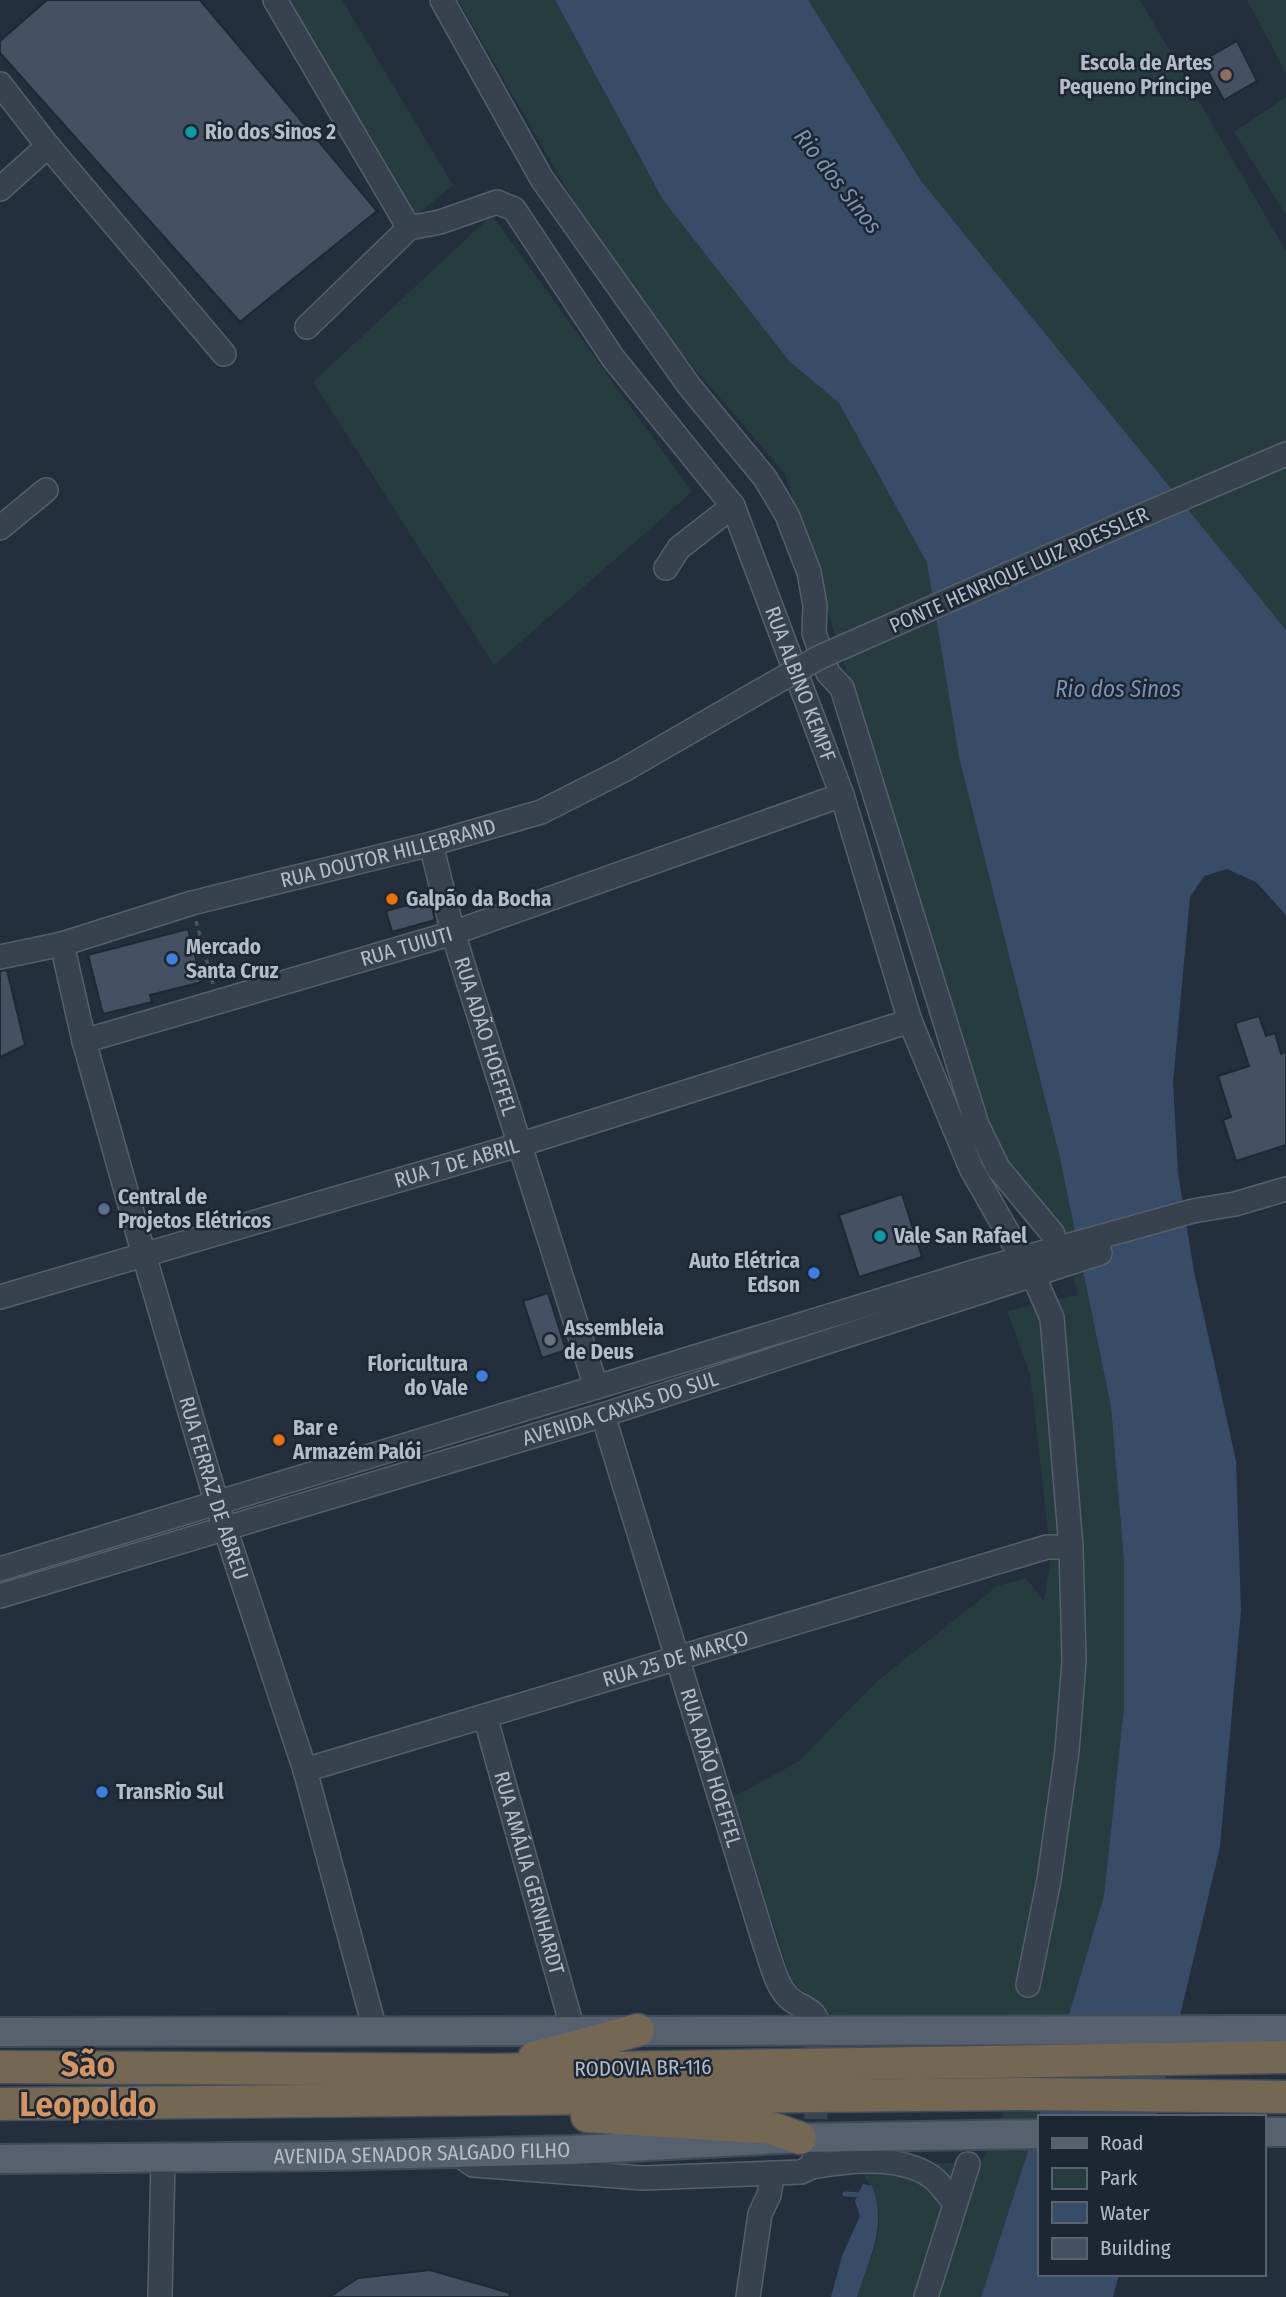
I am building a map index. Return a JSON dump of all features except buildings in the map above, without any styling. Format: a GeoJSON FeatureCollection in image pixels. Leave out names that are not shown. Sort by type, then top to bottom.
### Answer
{"type":"FeatureCollection","features":[{"type":"Feature","properties":{"kind":"highway"},"geometry":{"type":"LineString","coordinates":[[638,2030],[491,2084],[522,2112],[771,2128],[809,2154]]}},
{"type":"Feature","properties":{"kind":"highway","name":"RODOVIA BR-116"},"geometry":{"type":"LineString","coordinates":[[0,2104],[1026,2062],[1196,2056],[1286,2057]]}},
{"type":"Feature","properties":{"kind":"highway","name":"RODOVIA BR-116"},"geometry":{"type":"LineString","coordinates":[[0,2067],[491,2084],[1194,2098],[1286,2097]]}},
{"type":"Feature","properties":{"kind":"main road"},"geometry":{"type":"LineString","coordinates":[[0,2032],[1286,2030]]}},
{"type":"Feature","properties":{"kind":"main road"},"geometry":{"type":"LineString","coordinates":[[1265,2132],[1286,2132]]}},
{"type":"Feature","properties":{"kind":"main road","name":"AVENIDA SENADOR SALGADO FILHO"},"geometry":{"type":"LineString","coordinates":[[0,2159],[456,2153],[809,2154],[844,2137],[1038,2134]]}},
{"type":"Feature","properties":{"kind":"street"},"geometry":{"type":"LineString","coordinates":[[275,0],[409,228],[307,327]]}},
{"type":"Feature","properties":{"kind":"street"},"geometry":{"type":"LineString","coordinates":[[442,0],[542,179],[690,387],[765,478],[787,515],[809,572],[815,605],[814,634],[828,673],[842,688],[977,1125],[998,1168],[1065,1247]]}},
{"type":"Feature","properties":{"kind":"street"},"geometry":{"type":"LineString","coordinates":[[0,84],[48,146],[224,354]]}},
{"type":"Feature","properties":{"kind":"street"},"geometry":{"type":"LineString","coordinates":[[0,190],[48,146]]}},
{"type":"Feature","properties":{"kind":"street","name":"RUA ALBINO KEMPF"},"geometry":{"type":"LineString","coordinates":[[409,228],[440,222],[496,202],[514,209],[613,358],[733,506],[842,795],[910,1021],[971,1168],[1038,1286],[1052,1318],[1071,1547],[1074,1661],[1067,1751],[1049,1880],[1028,1985]]}},
{"type":"Feature","properties":{"kind":"street","name":"PONTE HENRIQUE LUIZ ROESSLER"},"geometry":{"type":"LineString","coordinates":[[755,694],[820,657],[1286,454]]}},
{"type":"Feature","properties":{"kind":"street"},"geometry":{"type":"LineString","coordinates":[[0,528],[46,489]]}},
{"type":"Feature","properties":{"kind":"street"},"geometry":{"type":"LineString","coordinates":[[666,568],[679,548],[733,506]]}},
{"type":"Feature","properties":{"kind":"street","name":"RUA DOUTOR HILLEBRAND"},"geometry":{"type":"LineString","coordinates":[[0,957],[62,944],[192,904],[431,844],[541,812],[622,771],[755,694]]}},
{"type":"Feature","properties":{"kind":"street","name":"RUA TUIUTI"},"geometry":{"type":"LineString","coordinates":[[84,1041],[453,933],[842,795]]}},
{"type":"Feature","properties":{"kind":"street","name":"RUA ADÃO HOEFFEL"},"geometry":{"type":"LineString","coordinates":[[431,844],[453,933],[522,1144],[596,1387]]}},
{"type":"Feature","properties":{"kind":"street","name":"RUA FERRAZ DE ABREU"},"geometry":{"type":"LineString","coordinates":[[62,944],[84,1041],[144,1255],[224,1527],[305,1770],[375,2030]]}},
{"type":"Feature","properties":{"kind":"street","name":"RUA 7 DE ABRIL"},"geometry":{"type":"LineString","coordinates":[[0,1297],[522,1144],[910,1021]]}},
{"type":"Feature","properties":{"kind":"street","name":"AVENIDA CAXIAS DO SUL"},"geometry":{"type":"LineString","coordinates":[[0,1596],[603,1415],[1026,1268],[1065,1247],[1194,1216],[1286,1189]]}},
{"type":"Feature","properties":{"kind":"street"},"geometry":{"type":"LineString","coordinates":[[997,1216],[1017,1192]]}},
{"type":"Feature","properties":{"kind":"street","name":"AVENIDA CAXIAS DO SUL"},"geometry":{"type":"LineString","coordinates":[[0,1569],[596,1387],[1026,1268]]}},
{"type":"Feature","properties":{"kind":"street","name":"RUA ADÃO HOEFFEL"},"geometry":{"type":"LineString","coordinates":[[603,1415],[765,1945],[788,1998],[810,2010],[818,2023]]}},
{"type":"Feature","properties":{"kind":"street","name":"RUA 25 DE MARÇO"},"geometry":{"type":"LineString","coordinates":[[305,1770],[1046,1548],[1071,1547]]}},
{"type":"Feature","properties":{"kind":"street","name":"RUA AMÁLIA GERNHARDT"},"geometry":{"type":"LineString","coordinates":[[485,1716],[573,2030]]}},
{"type":"Feature","properties":{"kind":"street"},"geometry":{"type":"LineString","coordinates":[[456,2153],[473,2165],[643,2178],[801,2172],[809,2154],[844,2161],[914,2167],[934,2178],[954,2202]]}},
{"type":"Feature","properties":{"kind":"street"},"geometry":{"type":"LineString","coordinates":[[160,2297],[163,2158]]}},
{"type":"Feature","properties":{"kind":"street"},"geometry":{"type":"LineString","coordinates":[[926,2297],[968,2164]]}},
{"type":"Feature","properties":{"kind":"street"},"geometry":{"type":"LineString","coordinates":[[748,2297],[760,2214],[769,2195],[773,2173]]}},
{"type":"Feature","properties":{"kind":"path"},"geometry":{"type":"LineString","coordinates":[[192,904],[217,1000]]}},
{"type":"Feature","properties":{"kind":"green space"},"geometry":{"type":"Polygon","coordinates":[[[285,0],[342,0],[453,185],[414,217],[285,0]]]}},
{"type":"Feature","properties":{"kind":"green space"},"geometry":{"type":"Polygon","coordinates":[[[458,0],[555,0],[663,200],[789,361],[839,403],[927,563],[959,757],[1060,1158],[1111,1407],[1124,1561],[1124,1707],[1104,1896],[1068,2027],[981,2297],[857,2297],[875,2245],[879,2215],[869,2184],[857,2166],[981,2162],[1002,2118],[1014,2026],[836,2017],[792,1983],[733,1797],[798,1762],[876,1682],[997,1586],[1026,1578],[1044,1602],[1051,1557],[1030,1374],[1007,1311],[1078,1295],[1060,1229],[993,1144],[785,474],[663,331],[585,221],[458,0]]]}},
{"type":"Feature","properties":{"kind":"green space"},"geometry":{"type":"Polygon","coordinates":[[[808,0],[1140,0],[1286,251],[1286,630],[922,182],[808,0]]]}},
{"type":"Feature","properties":{"kind":"green space"},"geometry":{"type":"Polygon","coordinates":[[[1247,0],[1286,0],[1286,73],[1247,0]]]}},
{"type":"Feature","properties":{"kind":"green space"},"geometry":{"type":"Polygon","coordinates":[[[1286,97],[1286,215],[1234,132],[1286,97]]]}},
{"type":"Feature","properties":{"kind":"green space"},"geometry":{"type":"Polygon","coordinates":[[[492,215],[692,492],[494,665],[313,382],[492,215]]]}},
{"type":"Feature","properties":{"kind":"water","name":"Rio dos Sinos"},"geometry":{"type":"Polygon","coordinates":[[[555,0],[808,0],[922,182],[1286,630],[1286,915],[1256,882],[1227,869],[1204,876],[1190,897],[1173,1083],[1178,1173],[1194,1272],[1236,1461],[1241,1610],[1220,1847],[1156,2115],[1040,2115],[1104,1896],[1124,1707],[1124,1561],[1111,1407],[1060,1158],[959,757],[927,563],[839,403],[789,361],[663,200],[555,0]]]}},
{"type":"Feature","properties":{"kind":"water"},"geometry":{"type":"Polygon","coordinates":[[[1038,2120],[1038,2276],[1118,2276],[1113,2297],[981,2297],[1038,2120]]]}},
{"type":"Feature","properties":{"kind":"water"},"geometry":{"type":"Polygon","coordinates":[[[863,2184],[872,2186],[876,2200],[878,2214],[875,2242],[857,2297],[831,2297],[842,2256],[860,2216],[855,2201],[863,2184]]]}},
{"type":"Feature","properties":{"kind":"waterway"},"geometry":{"type":"LineString","coordinates":[[845,2194],[863,2195]]}},
{"type":"Feature","properties":{"kind":"tunnel"},"geometry":{"type":"LineString","coordinates":[[815,2153],[818,2023]]}},
{"type":"Feature","properties":{"kind":"place","name":"Escola de Artes Pequeno Príncipe"},"geometry":{"type":"Point","coordinates":[1226,75]}},
{"type":"Feature","properties":{"kind":"place","name":"Rio dos Sinos 2"},"geometry":{"type":"Point","coordinates":[191,132]}},
{"type":"Feature","properties":{"kind":"place","name":"Galpão da Bocha"},"geometry":{"type":"Point","coordinates":[392,899]}},
{"type":"Feature","properties":{"kind":"place","name":"Mercado Santa Cruz"},"geometry":{"type":"Point","coordinates":[172,959]}},
{"type":"Feature","properties":{"kind":"place","name":"Central de Projetos Elétricos"},"geometry":{"type":"Point","coordinates":[104,1209]}},
{"type":"Feature","properties":{"kind":"place","name":"Vale San Rafael"},"geometry":{"type":"Point","coordinates":[880,1236]}},
{"type":"Feature","properties":{"kind":"place","name":"Auto Elétrica Edson"},"geometry":{"type":"Point","coordinates":[814,1273]}},
{"type":"Feature","properties":{"kind":"place","name":"Assembleia de Deus"},"geometry":{"type":"Point","coordinates":[550,1340]}},
{"type":"Feature","properties":{"kind":"place","name":"Floricultura do Vale"},"geometry":{"type":"Point","coordinates":[482,1376]}},
{"type":"Feature","properties":{"kind":"place","name":"Bar e Armazém Palói"},"geometry":{"type":"Point","coordinates":[279,1440]}},
{"type":"Feature","properties":{"kind":"place","name":"TransRio Sul"},"geometry":{"type":"Point","coordinates":[102,1792]}},
{"type":"Feature","properties":{"kind":"district","name":"São Leopoldo"},"geometry":{"type":"Point","coordinates":[88,2084]}}]}
